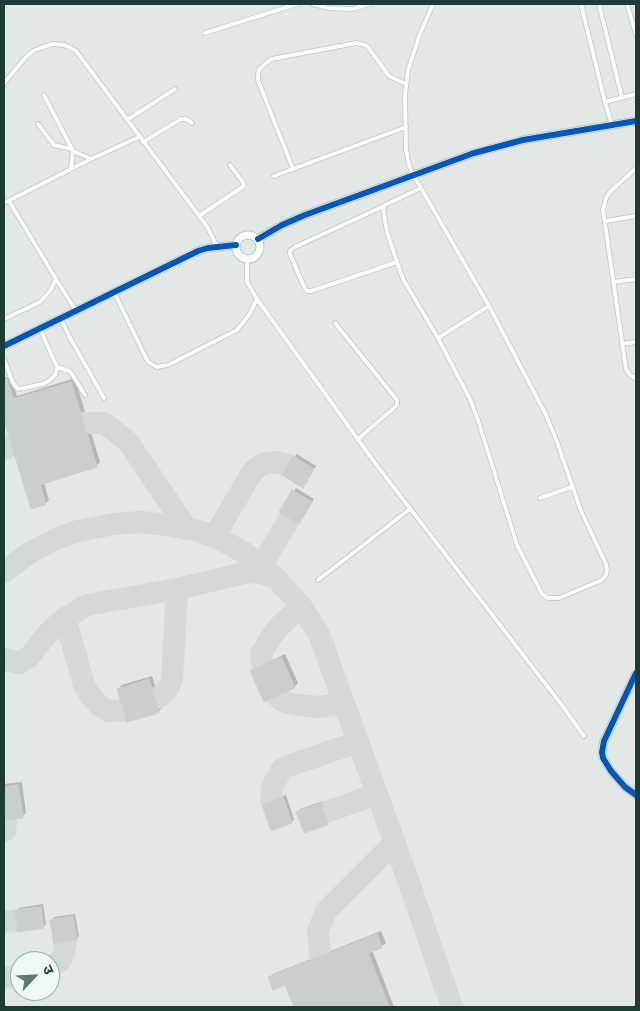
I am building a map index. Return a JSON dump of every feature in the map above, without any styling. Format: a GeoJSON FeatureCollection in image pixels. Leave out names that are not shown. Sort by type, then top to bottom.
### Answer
{"type":"FeatureCollection","features":[{"type":"Feature","properties":{"kind":"street"},"geometry":{"type":"LineString","coordinates":[[258,239],[282,225],[305,215],[474,153],[523,140],[636,121]]}},
{"type":"Feature","properties":{"kind":"street"},"geometry":{"type":"LineString","coordinates":[[250,234],[258,239],[261,248],[259,253],[252,259],[247,259],[242,258],[238,254],[236,245],[240,237],[250,234]]}},
{"type":"Feature","properties":{"kind":"street"},"geometry":{"type":"LineString","coordinates":[[4,346],[198,251],[236,245]]}},
{"type":"Feature","properties":{"kind":"street"},"geometry":{"type":"LineString","coordinates":[[636,673],[604,741],[602,752],[610,771],[625,788],[636,795]]}},
{"type":"Feature","properties":{"kind":"lane"},"geometry":{"type":"LineString","coordinates":[[205,33],[297,4]]}},
{"type":"Feature","properties":{"kind":"lane"},"geometry":{"type":"LineString","coordinates":[[313,4],[328,8],[353,9],[369,4]]}},
{"type":"Feature","properties":{"kind":"lane"},"geometry":{"type":"LineString","coordinates":[[385,205],[382,211],[387,232],[403,279],[438,338],[470,399],[481,428],[517,545],[542,594],[548,598],[559,598],[602,580],[607,570],[606,564],[572,487],[546,415],[489,306],[409,165],[406,149],[405,95],[408,70],[420,34],[433,4]]}},
{"type":"Feature","properties":{"kind":"lane"},"geometry":{"type":"LineString","coordinates":[[581,4],[612,125]]}},
{"type":"Feature","properties":{"kind":"lane"},"geometry":{"type":"LineString","coordinates":[[600,4],[622,98]]}},
{"type":"Feature","properties":{"kind":"lane"},"geometry":{"type":"LineString","coordinates":[[627,4],[636,34]]}},
{"type":"Feature","properties":{"kind":"lane"},"geometry":{"type":"LineString","coordinates":[[293,169],[258,80],[259,70],[266,63],[272,59],[356,43],[368,47],[389,76],[406,84]]}},
{"type":"Feature","properties":{"kind":"lane"},"geometry":{"type":"LineString","coordinates":[[4,83],[33,51],[52,44],[65,45],[76,51],[208,228],[216,247]]}},
{"type":"Feature","properties":{"kind":"lane"},"geometry":{"type":"LineString","coordinates":[[127,120],[175,89]]}},
{"type":"Feature","properties":{"kind":"lane"},"geometry":{"type":"LineString","coordinates":[[605,102],[636,94]]}},
{"type":"Feature","properties":{"kind":"lane"},"geometry":{"type":"LineString","coordinates":[[44,95],[73,150],[70,169]]}},
{"type":"Feature","properties":{"kind":"lane"},"geometry":{"type":"LineString","coordinates":[[143,142],[181,119],[186,119],[192,123]]}},
{"type":"Feature","properties":{"kind":"lane"},"geometry":{"type":"LineString","coordinates":[[38,124],[54,145],[73,150],[91,159]]}},
{"type":"Feature","properties":{"kind":"lane"},"geometry":{"type":"LineString","coordinates":[[274,176],[406,128]]}},
{"type":"Feature","properties":{"kind":"lane"},"geometry":{"type":"LineString","coordinates":[[4,203],[70,169],[139,137]]}},
{"type":"Feature","properties":{"kind":"lane"},"geometry":{"type":"LineString","coordinates":[[199,216],[244,186],[230,165]]}},
{"type":"Feature","properties":{"kind":"lane"},"geometry":{"type":"LineString","coordinates":[[636,168],[606,198],[603,210],[626,369],[636,379]]}},
{"type":"Feature","properties":{"kind":"lane"},"geometry":{"type":"LineString","coordinates":[[397,262],[308,291],[305,289],[290,251],[421,188]]}},
{"type":"Feature","properties":{"kind":"lane"},"geometry":{"type":"LineString","coordinates":[[9,201],[76,311]]}},
{"type":"Feature","properties":{"kind":"lane"},"geometry":{"type":"LineString","coordinates":[[605,221],[636,216]]}},
{"type":"Feature","properties":{"kind":"lane"},"geometry":{"type":"LineString","coordinates":[[247,259],[247,282],[257,299],[410,509],[584,736]]}},
{"type":"Feature","properties":{"kind":"lane"},"geometry":{"type":"LineString","coordinates":[[4,319],[40,302],[50,292],[56,279]]}},
{"type":"Feature","properties":{"kind":"lane"},"geometry":{"type":"LineString","coordinates":[[613,282],[636,279]]}},
{"type":"Feature","properties":{"kind":"lane"},"geometry":{"type":"LineString","coordinates":[[114,292],[148,362],[157,367],[168,365],[237,330],[249,315],[257,299]]}},
{"type":"Feature","properties":{"kind":"lane"},"geometry":{"type":"LineString","coordinates":[[438,338],[489,306]]}},
{"type":"Feature","properties":{"kind":"lane"},"geometry":{"type":"LineString","coordinates":[[61,319],[104,398]]}},
{"type":"Feature","properties":{"kind":"lane"},"geometry":{"type":"LineString","coordinates":[[335,323],[395,396],[397,402],[394,407],[358,439]]}},
{"type":"Feature","properties":{"kind":"lane"},"geometry":{"type":"LineString","coordinates":[[4,359],[16,388],[43,384],[50,380],[56,374],[57,367],[40,328]]}},
{"type":"Feature","properties":{"kind":"lane"},"geometry":{"type":"LineString","coordinates":[[622,344],[636,342]]}},
{"type":"Feature","properties":{"kind":"lane"},"geometry":{"type":"LineString","coordinates":[[57,367],[69,371],[85,395]]}},
{"type":"Feature","properties":{"kind":"lane"},"geometry":{"type":"LineString","coordinates":[[540,498],[572,487]]}},
{"type":"Feature","properties":{"kind":"lane"},"geometry":{"type":"LineString","coordinates":[[318,580],[410,509]]}},
{"type":"Feature","properties":{"kind":"building"},"geometry":{"type":"Polygon","coordinates":[[[7,379],[13,399],[71,382],[97,467],[40,485],[46,505],[31,509],[4,420],[4,380],[7,379]]]}},
{"type":"Feature","properties":{"kind":"building"},"geometry":{"type":"Polygon","coordinates":[[[293,456],[314,469],[303,488],[282,475],[293,456]]]}},
{"type":"Feature","properties":{"kind":"building"},"geometry":{"type":"Polygon","coordinates":[[[292,490],[312,502],[299,524],[279,512],[292,490]]]}},
{"type":"Feature","properties":{"kind":"building"},"geometry":{"type":"Polygon","coordinates":[[[281,657],[295,688],[264,702],[250,671],[281,657]]]}},
{"type":"Feature","properties":{"kind":"building"},"geometry":{"type":"Polygon","coordinates":[[[149,679],[159,713],[127,722],[117,689],[149,679]]]}},
{"type":"Feature","properties":{"kind":"building"},"geometry":{"type":"Polygon","coordinates":[[[18,785],[23,818],[4,820],[4,787],[18,785]]]}},
{"type":"Feature","properties":{"kind":"building"},"geometry":{"type":"Polygon","coordinates":[[[283,797],[292,823],[271,831],[262,805],[283,797]]]}},
{"type":"Feature","properties":{"kind":"building"},"geometry":{"type":"Polygon","coordinates":[[[321,803],[328,825],[304,833],[296,812],[321,803]]]}},
{"type":"Feature","properties":{"kind":"building"},"geometry":{"type":"Polygon","coordinates":[[[41,907],[44,928],[18,932],[15,910],[41,907]]]}},
{"type":"Feature","properties":{"kind":"building"},"geometry":{"type":"Polygon","coordinates":[[[73,916],[77,940],[54,944],[50,920],[73,916]]]}},
{"type":"Feature","properties":{"kind":"building"},"geometry":{"type":"Polygon","coordinates":[[[377,934],[382,948],[368,953],[389,1007],[294,1007],[285,985],[273,990],[268,977],[377,934]]]}},
{"type":"Feature","properties":{"kind":"taxiway"},"geometry":{"type":"LineString","coordinates":[[83,423],[104,423],[129,443],[187,529]]}},
{"type":"Feature","properties":{"kind":"taxiway"},"geometry":{"type":"LineString","coordinates":[[4,449],[11,445]]}},
{"type":"Feature","properties":{"kind":"taxiway"},"geometry":{"type":"LineString","coordinates":[[214,537],[253,471],[267,463],[275,462],[288,465]]}},
{"type":"Feature","properties":{"kind":"taxiway"},"geometry":{"type":"LineString","coordinates":[[261,566],[290,518]]}},
{"type":"Feature","properties":{"kind":"taxiway"},"geometry":{"type":"LineString","coordinates":[[4,572],[29,553],[58,538],[78,531],[114,524],[141,522],[199,531],[245,553],[276,578],[301,606],[319,634],[452,1007]]}},
{"type":"Feature","properties":{"kind":"taxiway"},"geometry":{"type":"LineString","coordinates":[[4,659],[19,663],[29,657],[49,632],[65,618],[87,605],[177,589],[249,572],[273,577]]}},
{"type":"Feature","properties":{"kind":"taxiway"},"geometry":{"type":"LineString","coordinates":[[155,699],[162,695],[169,687],[172,679],[177,589]]}},
{"type":"Feature","properties":{"kind":"taxiway"},"geometry":{"type":"LineString","coordinates":[[263,666],[261,654],[271,637],[301,606]]}},
{"type":"Feature","properties":{"kind":"taxiway"},"geometry":{"type":"LineString","coordinates":[[65,618],[84,685],[90,695],[100,706],[109,711],[123,710]]}},
{"type":"Feature","properties":{"kind":"taxiway"},"geometry":{"type":"LineString","coordinates":[[277,696],[281,700],[298,705],[318,707],[344,704]]}},
{"type":"Feature","properties":{"kind":"taxiway"},"geometry":{"type":"LineString","coordinates":[[271,801],[272,787],[282,769],[358,742]]}},
{"type":"Feature","properties":{"kind":"taxiway"},"geometry":{"type":"LineString","coordinates":[[324,813],[374,795]]}},
{"type":"Feature","properties":{"kind":"taxiway"},"geometry":{"type":"LineString","coordinates":[[4,831],[6,820]]}},
{"type":"Feature","properties":{"kind":"taxiway"},"geometry":{"type":"LineString","coordinates":[[320,954],[318,931],[326,911],[395,842]]}},
{"type":"Feature","properties":{"kind":"taxiway"},"geometry":{"type":"LineString","coordinates":[[4,922],[17,921]]}},
{"type":"Feature","properties":{"kind":"taxiway"},"geometry":{"type":"LineString","coordinates":[[60,961],[66,942]]}},
{"type":"Feature","properties":{"kind":"taxiway"},"geometry":{"type":"LineString","coordinates":[[4,978],[10,977]]}},
{"type":"Feature","properties":{"kind":"cycle path"},"geometry":{"type":"LineString","coordinates":[[258,239],[282,225],[305,215],[474,153],[523,140],[636,121]]}},
{"type":"Feature","properties":{"kind":"cycle path"},"geometry":{"type":"LineString","coordinates":[[4,346],[198,251],[236,245]]}},
{"type":"Feature","properties":{"kind":"cycle path"},"geometry":{"type":"LineString","coordinates":[[636,673],[604,741],[602,752],[603,758],[611,771],[625,787],[636,795]]}}]}
